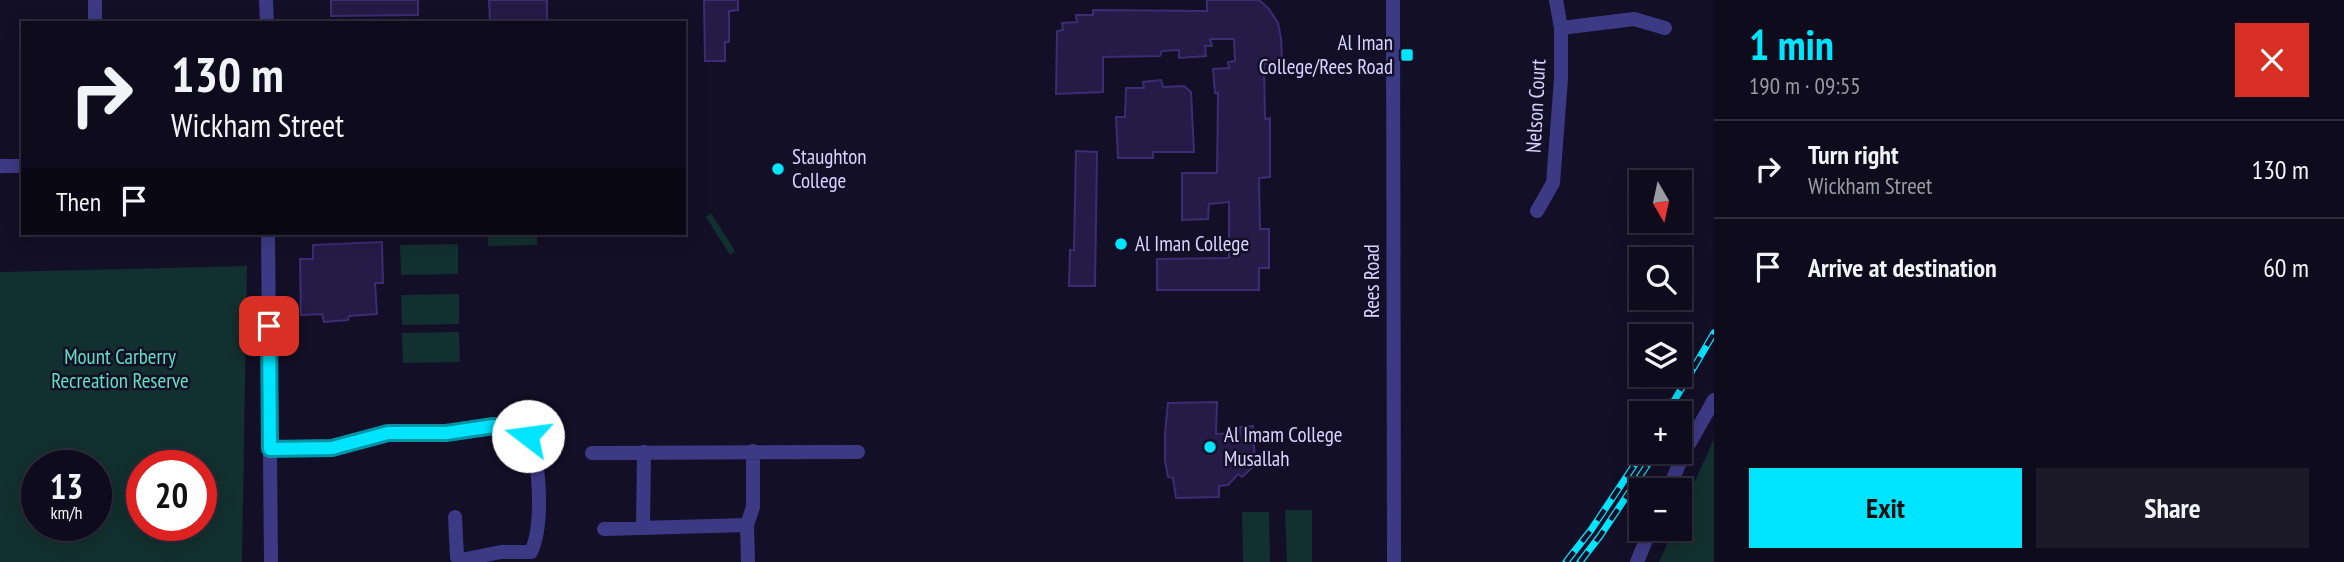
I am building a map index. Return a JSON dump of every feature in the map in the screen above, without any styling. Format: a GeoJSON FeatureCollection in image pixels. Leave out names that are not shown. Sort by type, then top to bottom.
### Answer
{"type":"FeatureCollection","features":[{"type":"Feature","properties":{"kind":"street"},"geometry":{"type":"LineString","coordinates":[[95,0],[95,21]]}},
{"type":"Feature","properties":{"kind":"street"},"geometry":{"type":"LineString","coordinates":[[267,0],[267,21]]}},
{"type":"Feature","properties":{"kind":"street","name":"Rees Road"},"geometry":{"type":"LineString","coordinates":[[1393,0],[1394,562]]}},
{"type":"Feature","properties":{"kind":"street","name":"Nelson Court"},"geometry":{"type":"LineString","coordinates":[[1537,211],[1553,183],[1561,79],[1561,28],[1556,0]]}},
{"type":"Feature","properties":{"kind":"street"},"geometry":{"type":"LineString","coordinates":[[1561,28],[1634,19],[1665,28]]}},
{"type":"Feature","properties":{"kind":"street"},"geometry":{"type":"LineString","coordinates":[[0,166],[21,166]]}},
{"type":"Feature","properties":{"kind":"street"},"geometry":{"type":"LineString","coordinates":[[268,235],[271,562]]}},
{"type":"Feature","properties":{"kind":"street"},"geometry":{"type":"LineString","coordinates":[[1673,478],[1694,432],[1714,400]]}},
{"type":"Feature","properties":{"kind":"street"},"geometry":{"type":"LineString","coordinates":[[270,449],[332,448],[388,433],[446,433],[494,426],[528,436],[534,446],[538,480],[537,539],[531,552],[500,552],[466,559],[457,557],[455,517]]}},
{"type":"Feature","properties":{"kind":"street"},"geometry":{"type":"LineString","coordinates":[[643,528],[644,452]]}},
{"type":"Feature","properties":{"kind":"street"},"geometry":{"type":"LineString","coordinates":[[748,562],[747,525],[752,508],[753,452]]}},
{"type":"Feature","properties":{"kind":"street"},"geometry":{"type":"LineString","coordinates":[[592,453],[858,452]]}},
{"type":"Feature","properties":{"kind":"street"},"geometry":{"type":"LineString","coordinates":[[604,529],[747,525]]}},
{"type":"Feature","properties":{"kind":"street"},"geometry":{"type":"LineString","coordinates":[[1637,562],[1646,541]]}},
{"type":"Feature","properties":{"kind":"green space"},"geometry":{"type":"Polygon","coordinates":[[[711,213],[735,251],[730,255],[706,217],[711,213]]]}},
{"type":"Feature","properties":{"kind":"green space"},"geometry":{"type":"Polygon","coordinates":[[[488,235],[537,235],[537,245],[488,246],[488,235]]]}},
{"type":"Feature","properties":{"kind":"green space"},"geometry":{"type":"Polygon","coordinates":[[[458,244],[458,274],[401,275],[400,245],[458,244]]]}},
{"type":"Feature","properties":{"kind":"green space","name":"Mount Carberry Recreation Reserve"},"geometry":{"type":"Polygon","coordinates":[[[247,266],[242,562],[0,562],[0,272],[247,266]]]}},
{"type":"Feature","properties":{"kind":"green space"},"geometry":{"type":"Polygon","coordinates":[[[459,294],[459,324],[402,325],[401,295],[459,294]]]}},
{"type":"Feature","properties":{"kind":"green space"},"geometry":{"type":"Polygon","coordinates":[[[459,332],[460,362],[403,363],[402,333],[459,332]]]}},
{"type":"Feature","properties":{"kind":"green space"},"geometry":{"type":"Polygon","coordinates":[[[1714,439],[1714,562],[1659,562],[1669,541],[1692,541],[1692,488],[1714,439]]]}},
{"type":"Feature","properties":{"kind":"green space"},"geometry":{"type":"Polygon","coordinates":[[[1285,510],[1312,510],[1312,562],[1287,562],[1285,510]]]}},
{"type":"Feature","properties":{"kind":"green space"},"geometry":{"type":"Polygon","coordinates":[[[1242,512],[1269,512],[1270,562],[1243,562],[1242,512]]]}},
{"type":"Feature","properties":{"kind":"building"},"geometry":{"type":"Polygon","coordinates":[[[331,0],[418,0],[418,15],[331,16],[331,0]]]}},
{"type":"Feature","properties":{"kind":"building"},"geometry":{"type":"Polygon","coordinates":[[[489,0],[547,0],[547,21],[490,21],[489,0]]]}},
{"type":"Feature","properties":{"kind":"building"},"geometry":{"type":"Polygon","coordinates":[[[704,0],[738,0],[738,10],[729,11],[729,42],[725,42],[725,61],[705,61],[704,0]]]}},
{"type":"Feature","properties":{"kind":"building"},"geometry":{"type":"Polygon","coordinates":[[[1207,0],[1259,0],[1278,23],[1281,38],[1282,63],[1264,64],[1265,119],[1270,118],[1270,177],[1259,178],[1260,229],[1269,229],[1269,268],[1259,268],[1259,290],[1157,290],[1157,259],[1229,258],[1229,202],[1209,204],[1208,219],[1182,220],[1182,173],[1217,173],[1218,93],[1215,93],[1213,69],[1229,68],[1228,62],[1235,61],[1234,39],[1210,39],[1212,46],[1205,46],[1206,56],[1179,58],[1179,50],[1162,51],[1160,56],[1103,57],[1103,92],[1056,94],[1057,31],[1063,30],[1062,23],[1077,22],[1076,15],[1093,15],[1093,10],[1207,11],[1207,0]]]}},
{"type":"Feature","properties":{"kind":"building"},"geometry":{"type":"Polygon","coordinates":[[[1161,80],[1163,87],[1184,86],[1191,92],[1194,152],[1153,152],[1153,158],[1118,158],[1116,117],[1125,117],[1126,88],[1144,88],[1143,82],[1161,80]]]}},
{"type":"Feature","properties":{"kind":"building"},"geometry":{"type":"Polygon","coordinates":[[[1076,151],[1097,152],[1095,286],[1069,286],[1070,250],[1074,250],[1076,151]]]}},
{"type":"Feature","properties":{"kind":"building"},"geometry":{"type":"Polygon","coordinates":[[[382,242],[383,283],[375,283],[377,314],[349,316],[348,320],[324,322],[322,314],[301,315],[300,259],[313,259],[313,245],[382,242]]]}},
{"type":"Feature","properties":{"kind":"building","name":"Al Imam College Musallah"},"geometry":{"type":"Polygon","coordinates":[[[1217,402],[1216,434],[1240,433],[1240,427],[1253,426],[1255,465],[1242,477],[1238,474],[1228,485],[1219,486],[1219,497],[1176,498],[1173,478],[1168,477],[1165,460],[1168,403],[1217,402]]]}},
{"type":"Feature","properties":{"kind":"railway"},"geometry":{"type":"LineString","coordinates":[[1674,401],[1714,333]]}},
{"type":"Feature","properties":{"kind":"railway"},"geometry":{"type":"LineString","coordinates":[[1566,562],[1635,464]]}},
{"type":"Feature","properties":{"kind":"railway"},"geometry":{"type":"LineString","coordinates":[[1580,562],[1648,464]]}},
{"type":"Feature","properties":{"kind":"place","name":"Al Iman College/Rees Road"},"geometry":{"type":"Point","coordinates":[1407,55]}},
{"type":"Feature","properties":{"kind":"place","name":"Staughton College"},"geometry":{"type":"Point","coordinates":[778,169]}},
{"type":"Feature","properties":{"kind":"place","name":"Al Iman College"},"geometry":{"type":"Point","coordinates":[1121,244]}},
{"type":"Feature","properties":{"kind":"place","name":"Al Imam College Musallah"},"geometry":{"type":"Point","coordinates":[1210,447]}},
{"type":"Feature","properties":{"kind":"route"},"geometry":{"type":"LineString","coordinates":[[269,326],[270,449],[332,448],[388,433],[446,433],[494,426],[528,436]]}}]}
